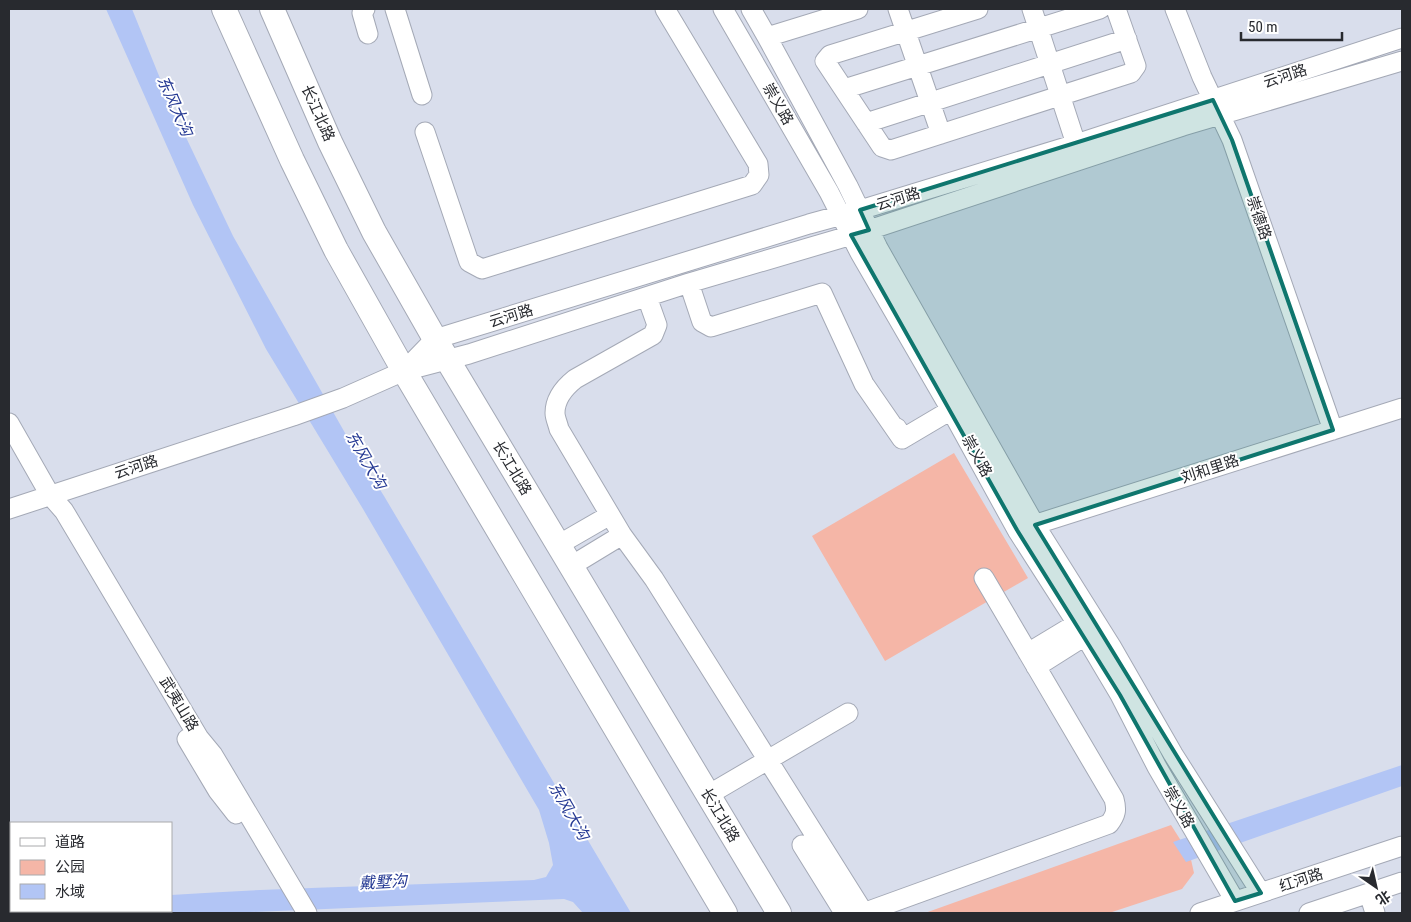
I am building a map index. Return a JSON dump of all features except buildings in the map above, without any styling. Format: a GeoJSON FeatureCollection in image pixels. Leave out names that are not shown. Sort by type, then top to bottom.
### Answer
{"type":"FeatureCollection","features":[{"type":"Feature","properties":{"kind":"main road"},"geometry":{"type":"LineString","coordinates":[[224,9],[292,160],[336,250],[404,371],[726,913]]}},
{"type":"Feature","properties":{"kind":"main road","name":"长江北路"},"geometry":{"type":"LineString","coordinates":[[272,9],[330,142],[374,232],[448,360],[779,913]]}},
{"type":"Feature","properties":{"kind":"street"},"geometry":{"type":"LineString","coordinates":[[365,9],[362,13],[368,34]]}},
{"type":"Feature","properties":{"kind":"street"},"geometry":{"type":"LineString","coordinates":[[395,9],[422,95]]}},
{"type":"Feature","properties":{"kind":"street"},"geometry":{"type":"LineString","coordinates":[[426,132],[469,262],[482,269],[752,186],[759,175],[758,164],[664,9]]}},
{"type":"Feature","properties":{"kind":"street","name":"崇义路"},"geometry":{"type":"LineString","coordinates":[[723,9],[841,216],[860,232],[1026,527],[1081,630],[1120,695],[1191,828],[1235,901]]}},
{"type":"Feature","properties":{"kind":"street","name":"崇义路"},"geometry":{"type":"LineString","coordinates":[[751,9],[860,210],[860,253],[951,410],[1026,527],[1111,646],[1173,754],[1213,814],[1261,893]]}},
{"type":"Feature","properties":{"kind":"street"},"geometry":{"type":"LineString","coordinates":[[767,36],[858,9]]}},
{"type":"Feature","properties":{"kind":"street"},"geometry":{"type":"LineString","coordinates":[[898,9],[941,134]]}},
{"type":"Feature","properties":{"kind":"street"},"geometry":{"type":"LineString","coordinates":[[978,9],[830,55],[825,61],[882,147],[891,150],[1131,73],[1136,66],[1116,9]]}},
{"type":"Feature","properties":{"kind":"street"},"geometry":{"type":"LineString","coordinates":[[1032,9],[1062,96],[1076,144]]}},
{"type":"Feature","properties":{"kind":"street"},"geometry":{"type":"LineString","coordinates":[[844,89],[1100,9]]}},
{"type":"Feature","properties":{"kind":"street","name":"崇德路"},"geometry":{"type":"LineString","coordinates":[[1176,9],[1216,108],[1232,140],[1333,430]]}},
{"type":"Feature","properties":{"kind":"street","name":"云河路"},"geometry":{"type":"LineString","coordinates":[[9,509],[293,416],[343,398],[404,371],[448,360],[689,283],[860,232],[1216,108],[1402,38]]}},
{"type":"Feature","properties":{"kind":"street"},"geometry":{"type":"LineString","coordinates":[[866,123],[1127,39]]}},
{"type":"Feature","properties":{"kind":"street","name":"云河路"},"geometry":{"type":"LineString","coordinates":[[404,371],[436,339],[808,224],[841,216],[1076,144],[1402,61]]}},
{"type":"Feature","properties":{"kind":"street"},"geometry":{"type":"LineString","coordinates":[[689,283],[702,322],[710,327],[822,293],[864,384],[902,439]]}},
{"type":"Feature","properties":{"kind":"street"},"geometry":{"type":"LineString","coordinates":[[647,297],[657,324],[653,334],[575,379],[565,387],[558,399],[555,413],[559,429],[622,535],[654,579],[864,913],[1109,824],[1115,816],[1117,808],[1114,799],[984,578]]}},
{"type":"Feature","properties":{"kind":"street"},"geometry":{"type":"LineString","coordinates":[[839,311],[902,439]]}},
{"type":"Feature","properties":{"kind":"street","name":"刘和里路"},"geometry":{"type":"LineString","coordinates":[[1026,527],[1402,408]]}},
{"type":"Feature","properties":{"kind":"street"},"geometry":{"type":"LineString","coordinates":[[902,439],[951,410]]}},
{"type":"Feature","properties":{"kind":"street","name":"武夷山路"},"geometry":{"type":"LineString","coordinates":[[9,423],[50,495],[53,515],[218,791],[307,913]]}},
{"type":"Feature","properties":{"kind":"street"},"geometry":{"type":"LineString","coordinates":[[558,544],[610,515]]}},
{"type":"Feature","properties":{"kind":"street"},"geometry":{"type":"LineString","coordinates":[[571,566],[622,535]]}},
{"type":"Feature","properties":{"kind":"street"},"geometry":{"type":"LineString","coordinates":[[1032,660],[1081,630]]}},
{"type":"Feature","properties":{"kind":"street"},"geometry":{"type":"LineString","coordinates":[[708,795],[848,713]]}},
{"type":"Feature","properties":{"kind":"street"},"geometry":{"type":"LineString","coordinates":[[802,844],[843,911],[850,913]]}},
{"type":"Feature","properties":{"kind":"street","name":"红河路"},"geometry":{"type":"LineString","coordinates":[[1200,913],[1402,846]]}},
{"type":"Feature","properties":{"kind":"street","name":"武夷山路"},"geometry":{"type":"LineString","coordinates":[[284,882],[295,913]]}},
{"type":"Feature","properties":{"kind":"street"},"geometry":{"type":"LineString","coordinates":[[1309,913],[1402,882]]}},
{"type":"Feature","properties":{"kind":"street"},"geometry":{"type":"LineString","coordinates":[[1369,893],[1374,913]]}},
{"type":"Feature","properties":{"kind":"highlighted area"},"geometry":{"type":"Polygon","coordinates":[[[1213,100],[1232,140],[1333,430],[1035,525],[1261,893],[1235,901],[1120,695],[1017,530],[851,235],[869,230],[860,210],[1213,100]]]}},
{"type":"Feature","properties":{"kind":"green space"},"geometry":{"type":"Polygon","coordinates":[[[954,453],[1028,578],[885,661],[812,536],[954,453]]]}},
{"type":"Feature","properties":{"kind":"green space"},"geometry":{"type":"Polygon","coordinates":[[[1171,825],[1190,855],[1194,873],[1182,889],[1109,913],[925,913],[1171,825]]]}},
{"type":"Feature","properties":{"kind":"water","name":"东风大沟"},"geometry":{"type":"Polygon","coordinates":[[[106,9],[132,9],[172,108],[233,236],[353,447],[384,496],[631,913],[583,913],[573,902],[564,899],[228,913],[61,913],[172,912],[172,895],[534,880],[546,877],[553,865],[549,843],[539,810],[363,509],[266,349],[193,205],[106,9]]]}},
{"type":"Feature","properties":{"kind":"water"},"geometry":{"type":"Polygon","coordinates":[[[1402,765],[1402,786],[1186,862],[1173,842],[1402,765]]]}},
{"type":"Feature","properties":{"kind":"water label","name":"戴墅沟"},"geometry":{"type":"Point","coordinates":[383,882]}}]}
